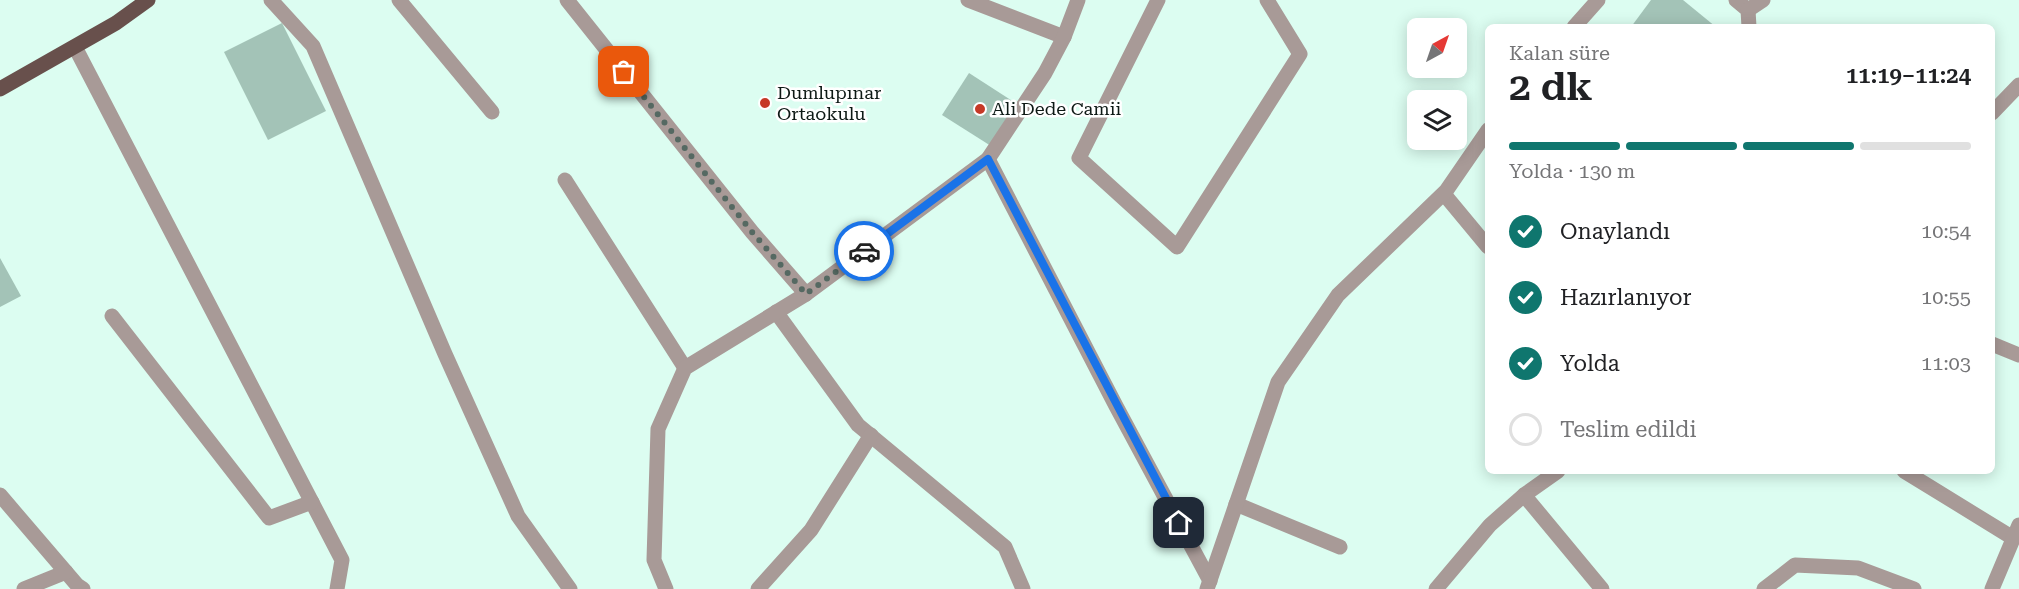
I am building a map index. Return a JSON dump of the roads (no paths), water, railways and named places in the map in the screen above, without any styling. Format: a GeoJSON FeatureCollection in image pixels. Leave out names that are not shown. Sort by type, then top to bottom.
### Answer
{"type":"FeatureCollection","features":[{"type":"Feature","properties":{"kind":"main road"},"geometry":{"type":"LineString","coordinates":[[0,89],[116,23],[148,0]]}},
{"type":"Feature","properties":{"kind":"street"},"geometry":{"type":"LineString","coordinates":[[272,0],[313,46],[445,354],[518,516],[570,589]]}},
{"type":"Feature","properties":{"kind":"street"},"geometry":{"type":"LineString","coordinates":[[399,0],[492,112]]}},
{"type":"Feature","properties":{"kind":"street"},"geometry":{"type":"LineString","coordinates":[[567,0],[752,232],[806,294]]}},
{"type":"Feature","properties":{"kind":"street"},"geometry":{"type":"LineString","coordinates":[[968,0],[1064,37]]}},
{"type":"Feature","properties":{"kind":"street"},"geometry":{"type":"LineString","coordinates":[[666,589],[654,560],[658,429],[685,368],[806,294],[988,159],[1045,73],[1064,37],[1078,0]]}},
{"type":"Feature","properties":{"kind":"street"},"geometry":{"type":"LineString","coordinates":[[1158,0],[1079,158],[1177,247],[1300,54],[1267,0]]}},
{"type":"Feature","properties":{"kind":"street"},"geometry":{"type":"LineString","coordinates":[[1577,24],[1598,0]]}},
{"type":"Feature","properties":{"kind":"street"},"geometry":{"type":"LineString","coordinates":[[1748,24],[1742,5],[1763,0]]}},
{"type":"Feature","properties":{"kind":"street"},"geometry":{"type":"LineString","coordinates":[[75,46],[342,560],[337,589]]}},
{"type":"Feature","properties":{"kind":"street"},"geometry":{"type":"LineString","coordinates":[[1995,110],[2019,85]]}},
{"type":"Feature","properties":{"kind":"street"},"geometry":{"type":"LineString","coordinates":[[1209,585],[1278,382],[1338,295],[1444,194],[1485,134]]}},
{"type":"Feature","properties":{"kind":"street"},"geometry":{"type":"LineString","coordinates":[[988,159],[1209,585]]}},
{"type":"Feature","properties":{"kind":"street"},"geometry":{"type":"LineString","coordinates":[[565,180],[685,368]]}},
{"type":"Feature","properties":{"kind":"street"},"geometry":{"type":"LineString","coordinates":[[1444,194],[1485,244]]}},
{"type":"Feature","properties":{"kind":"street"},"geometry":{"type":"LineString","coordinates":[[776,312],[858,425],[1005,547],[1023,589]]}},
{"type":"Feature","properties":{"kind":"street"},"geometry":{"type":"LineString","coordinates":[[112,316],[269,518],[312,502]]}},
{"type":"Feature","properties":{"kind":"street"},"geometry":{"type":"LineString","coordinates":[[1995,346],[2019,356]]}},
{"type":"Feature","properties":{"kind":"street"},"geometry":{"type":"LineString","coordinates":[[758,589],[811,530],[871,435]]}},
{"type":"Feature","properties":{"kind":"street"},"geometry":{"type":"LineString","coordinates":[[1436,589],[1490,525],[1524,495],[1554,474]]}},
{"type":"Feature","properties":{"kind":"street"},"geometry":{"type":"LineString","coordinates":[[1910,474],[2017,530],[1992,589]]}},
{"type":"Feature","properties":{"kind":"street"},"geometry":{"type":"LineString","coordinates":[[0,495],[76,585],[83,589]]}},
{"type":"Feature","properties":{"kind":"street"},"geometry":{"type":"LineString","coordinates":[[1524,495],[1602,589]]}},
{"type":"Feature","properties":{"kind":"street"},"geometry":{"type":"LineString","coordinates":[[1236,504],[1340,547]]}},
{"type":"Feature","properties":{"kind":"street"},"geometry":{"type":"LineString","coordinates":[[1764,589],[1795,565],[1858,568],[1914,589]]}},
{"type":"Feature","properties":{"kind":"street"},"geometry":{"type":"LineString","coordinates":[[24,589],[66,572]]}},
{"type":"Feature","properties":{"kind":"place","name":"Dumlupınar Ortaokulu"},"geometry":{"type":"Point","coordinates":[765,103]}},
{"type":"Feature","properties":{"kind":"place","name":"Ali Dede Camii"},"geometry":{"type":"Point","coordinates":[980,109]}}]}
